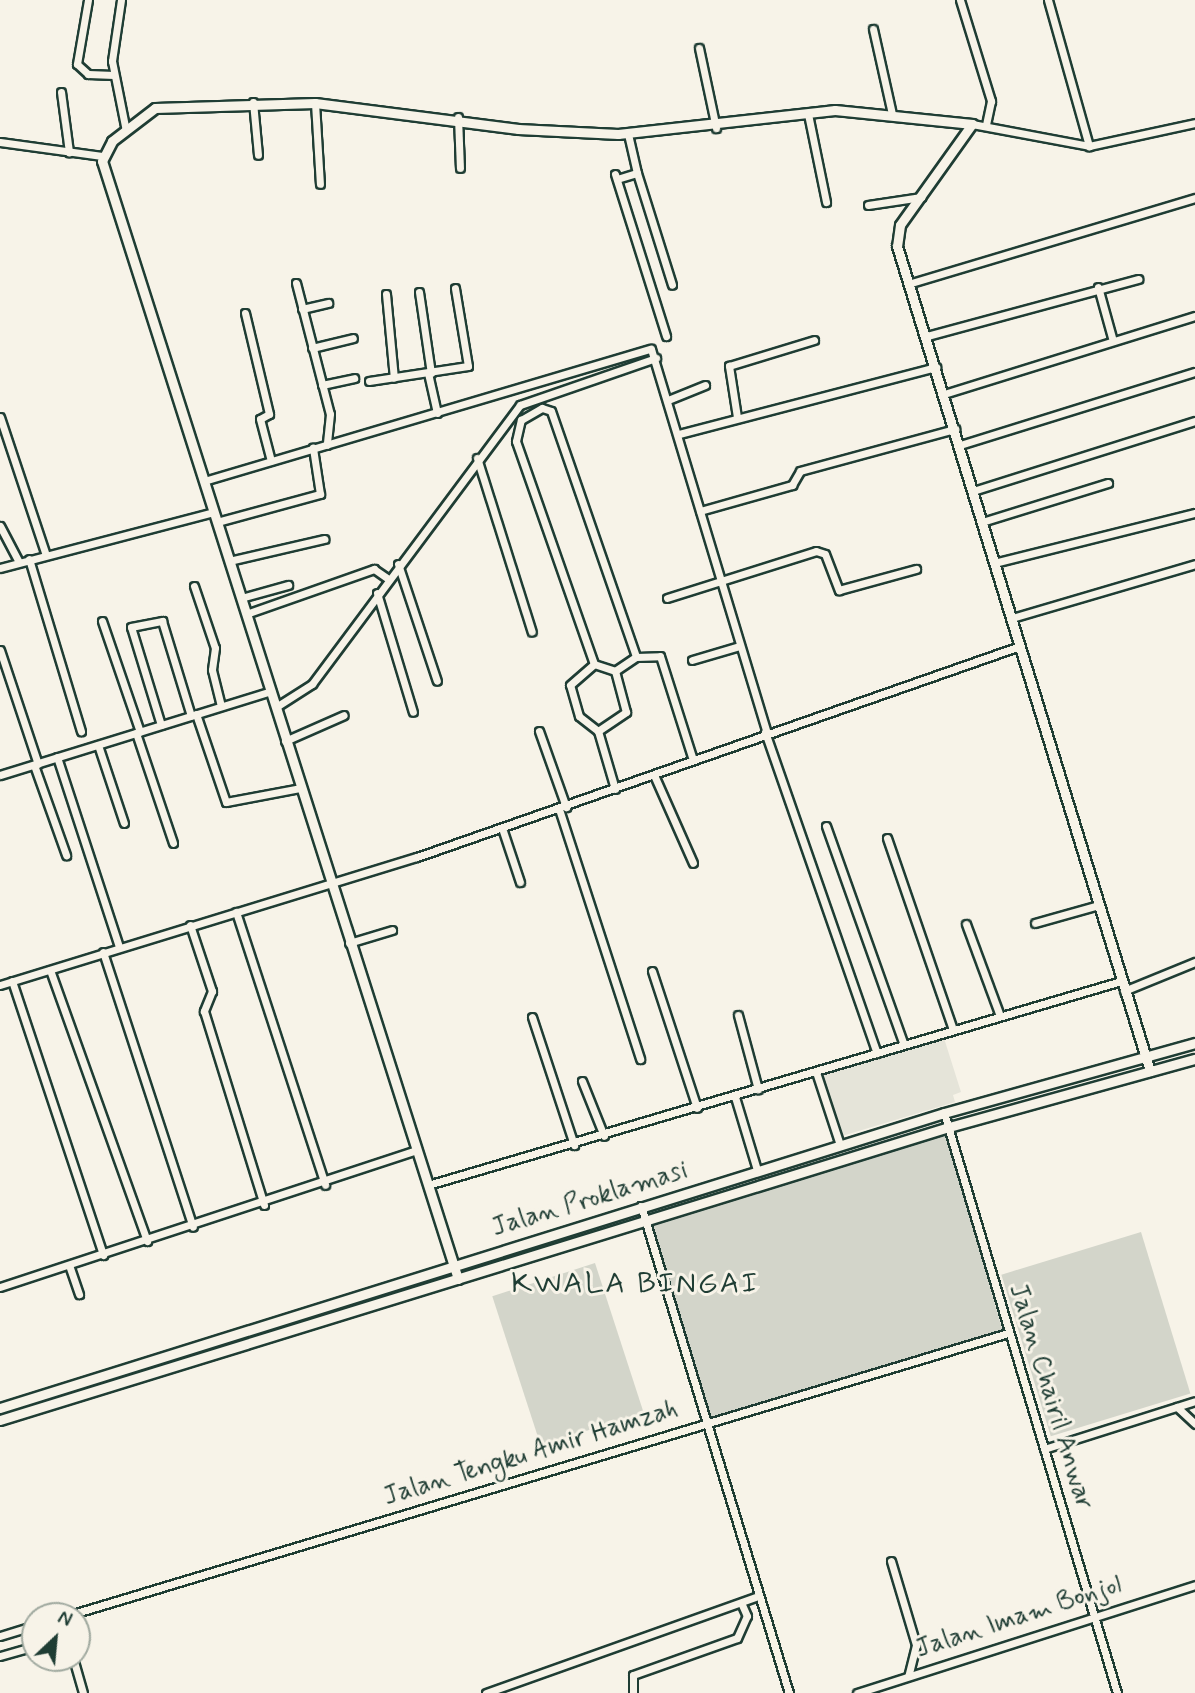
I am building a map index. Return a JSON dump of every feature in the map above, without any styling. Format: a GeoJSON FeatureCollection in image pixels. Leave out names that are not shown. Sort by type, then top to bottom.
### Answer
{"type":"FeatureCollection","features":[{"type":"Feature","properties":{"kind":"street"},"geometry":{"type":"LineString","coordinates":[[88,0],[77,64],[88,74],[114,75]]}},
{"type":"Feature","properties":{"kind":"street"},"geometry":{"type":"LineString","coordinates":[[121,0],[114,75],[126,131]]}},
{"type":"Feature","properties":{"kind":"street"},"geometry":{"type":"LineString","coordinates":[[960,0],[991,101],[986,125]]}},
{"type":"Feature","properties":{"kind":"street"},"geometry":{"type":"LineString","coordinates":[[1048,0],[1088,146]]}},
{"type":"Feature","properties":{"kind":"street"},"geometry":{"type":"LineString","coordinates":[[873,29],[892,114]]}},
{"type":"Feature","properties":{"kind":"street"},"geometry":{"type":"LineString","coordinates":[[699,48],[716,128]]}},
{"type":"Feature","properties":{"kind":"street"},"geometry":{"type":"LineString","coordinates":[[61,92],[69,152]]}},
{"type":"Feature","properties":{"kind":"street"},"geometry":{"type":"LineString","coordinates":[[102,156],[126,131],[166,105],[253,101],[315,103],[458,117],[518,129],[628,134],[716,128],[808,114],[892,114],[986,125],[1088,146],[1195,123]]}},
{"type":"Feature","properties":{"kind":"street"},"geometry":{"type":"LineString","coordinates":[[253,101],[258,155]]}},
{"type":"Feature","properties":{"kind":"street"},"geometry":{"type":"LineString","coordinates":[[315,103],[320,184]]}},
{"type":"Feature","properties":{"kind":"street"},"geometry":{"type":"LineString","coordinates":[[808,114],[826,202]]}},
{"type":"Feature","properties":{"kind":"street"},"geometry":{"type":"LineString","coordinates":[[458,117],[460,168]]}},
{"type":"Feature","properties":{"kind":"street"},"geometry":{"type":"LineString","coordinates":[[972,124],[898,235],[908,284],[927,336],[1150,1071]]}},
{"type":"Feature","properties":{"kind":"street"},"geometry":{"type":"LineString","coordinates":[[628,134],[637,173],[672,285]]}},
{"type":"Feature","properties":{"kind":"street"},"geometry":{"type":"LineString","coordinates":[[0,142],[102,156]]}},
{"type":"Feature","properties":{"kind":"street"},"geometry":{"type":"LineString","coordinates":[[102,156],[329,884],[457,1279]]}},
{"type":"Feature","properties":{"kind":"street"},"geometry":{"type":"LineString","coordinates":[[637,173],[616,176],[666,336]]}},
{"type":"Feature","properties":{"kind":"street"},"geometry":{"type":"LineString","coordinates":[[868,205],[921,197]]}},
{"type":"Feature","properties":{"kind":"street"},"geometry":{"type":"LineString","coordinates":[[908,284],[1195,198]]}},
{"type":"Feature","properties":{"kind":"street"},"geometry":{"type":"LineString","coordinates":[[927,336],[1098,287],[1138,279]]}},
{"type":"Feature","properties":{"kind":"street"},"geometry":{"type":"LineString","coordinates":[[296,283],[330,414],[327,445]]}},
{"type":"Feature","properties":{"kind":"street"},"geometry":{"type":"LineString","coordinates":[[1098,287],[1113,341]]}},
{"type":"Feature","properties":{"kind":"street"},"geometry":{"type":"LineString","coordinates":[[369,381],[468,366],[455,288]]}},
{"type":"Feature","properties":{"kind":"street"},"geometry":{"type":"LineString","coordinates":[[419,292],[437,413]]}},
{"type":"Feature","properties":{"kind":"street"},"geometry":{"type":"LineString","coordinates":[[386,294],[394,378]]}},
{"type":"Feature","properties":{"kind":"street"},"geometry":{"type":"LineString","coordinates":[[302,309],[328,303]]}},
{"type":"Feature","properties":{"kind":"street"},"geometry":{"type":"LineString","coordinates":[[245,313],[269,414],[260,419],[271,461]]}},
{"type":"Feature","properties":{"kind":"street"},"geometry":{"type":"LineString","coordinates":[[944,394],[1195,316]]}},
{"type":"Feature","properties":{"kind":"street"},"geometry":{"type":"LineString","coordinates":[[313,348],[353,338]]}},
{"type":"Feature","properties":{"kind":"street"},"geometry":{"type":"LineString","coordinates":[[737,417],[729,366],[814,340]]}},
{"type":"Feature","properties":{"kind":"street"},"geometry":{"type":"LineString","coordinates":[[204,481],[437,413],[655,355]]}},
{"type":"Feature","properties":{"kind":"street"},"geometry":{"type":"LineString","coordinates":[[655,355],[766,731],[877,1053]]}},
{"type":"Feature","properties":{"kind":"street"},"geometry":{"type":"LineString","coordinates":[[246,614],[384,575],[397,564],[477,458],[527,400],[655,355]]}},
{"type":"Feature","properties":{"kind":"street"},"geometry":{"type":"LineString","coordinates":[[679,434],[936,367]]}},
{"type":"Feature","properties":{"kind":"street"},"geometry":{"type":"LineString","coordinates":[[960,445],[1195,372]]}},
{"type":"Feature","properties":{"kind":"street"},"geometry":{"type":"LineString","coordinates":[[323,385],[354,378]]}},
{"type":"Feature","properties":{"kind":"street"},"geometry":{"type":"LineString","coordinates":[[668,400],[705,385]]}},
{"type":"Feature","properties":{"kind":"street"},"geometry":{"type":"LineString","coordinates":[[594,664],[516,441],[521,420],[542,408],[551,411],[636,657]]}},
{"type":"Feature","properties":{"kind":"street"},"geometry":{"type":"LineString","coordinates":[[0,417],[47,555]]}},
{"type":"Feature","properties":{"kind":"street"},"geometry":{"type":"LineString","coordinates":[[972,491],[1195,421]]}},
{"type":"Feature","properties":{"kind":"street"},"geometry":{"type":"LineString","coordinates":[[700,511],[792,485],[800,471],[954,429]]}},
{"type":"Feature","properties":{"kind":"street"},"geometry":{"type":"LineString","coordinates":[[0,568],[29,559],[320,494],[313,448]]}},
{"type":"Feature","properties":{"kind":"street"},"geometry":{"type":"LineString","coordinates":[[477,458],[532,632]]}},
{"type":"Feature","properties":{"kind":"street"},"geometry":{"type":"LineString","coordinates":[[982,522],[1108,483]]}},
{"type":"Feature","properties":{"kind":"street"},"geometry":{"type":"LineString","coordinates":[[994,563],[1195,513]]}},
{"type":"Feature","properties":{"kind":"street"},"geometry":{"type":"LineString","coordinates":[[0,526],[19,562]]}},
{"type":"Feature","properties":{"kind":"street"},"geometry":{"type":"LineString","coordinates":[[229,561],[324,539]]}},
{"type":"Feature","properties":{"kind":"street"},"geometry":{"type":"LineString","coordinates":[[667,598],[720,578],[819,550],[839,590],[916,569]]}},
{"type":"Feature","properties":{"kind":"street"},"geometry":{"type":"LineString","coordinates":[[29,559],[81,732]]}},
{"type":"Feature","properties":{"kind":"street"},"geometry":{"type":"LineString","coordinates":[[397,564],[437,681]]}},
{"type":"Feature","properties":{"kind":"street"},"geometry":{"type":"LineString","coordinates":[[1012,618],[1195,564]]}},
{"type":"Feature","properties":{"kind":"street"},"geometry":{"type":"LineString","coordinates":[[276,707],[303,695],[377,593],[384,575]]}},
{"type":"Feature","properties":{"kind":"street"},"geometry":{"type":"LineString","coordinates":[[241,598],[288,584]]}},
{"type":"Feature","properties":{"kind":"street"},"geometry":{"type":"LineString","coordinates":[[194,586],[215,648],[212,670],[221,706]]}},
{"type":"Feature","properties":{"kind":"street"},"geometry":{"type":"LineString","coordinates":[[377,593],[413,712]]}},
{"type":"Feature","properties":{"kind":"street"},"geometry":{"type":"LineString","coordinates":[[102,621],[173,843]]}},
{"type":"Feature","properties":{"kind":"street"},"geometry":{"type":"LineString","coordinates":[[160,725],[131,627],[162,621],[226,802],[300,788]]}},
{"type":"Feature","properties":{"kind":"street"},"geometry":{"type":"LineString","coordinates":[[692,660],[740,646]]}},
{"type":"Feature","properties":{"kind":"street"},"geometry":{"type":"LineString","coordinates":[[0,985],[329,884],[563,808],[766,731],[1020,646]]}},
{"type":"Feature","properties":{"kind":"street"},"geometry":{"type":"LineString","coordinates":[[0,650],[66,855]]}},
{"type":"Feature","properties":{"kind":"street"},"geometry":{"type":"LineString","coordinates":[[615,671],[636,657],[660,656],[694,760]]}},
{"type":"Feature","properties":{"kind":"street"},"geometry":{"type":"LineString","coordinates":[[594,664],[615,671]]}},
{"type":"Feature","properties":{"kind":"street"},"geometry":{"type":"LineString","coordinates":[[594,664],[570,685],[579,716],[598,731],[615,789]]}},
{"type":"Feature","properties":{"kind":"street"},"geometry":{"type":"LineString","coordinates":[[598,731],[626,712],[615,671]]}},
{"type":"Feature","properties":{"kind":"street"},"geometry":{"type":"LineString","coordinates":[[0,775],[59,763],[138,736],[160,725],[271,691]]}},
{"type":"Feature","properties":{"kind":"street"},"geometry":{"type":"LineString","coordinates":[[285,741],[345,715]]}},
{"type":"Feature","properties":{"kind":"street"},"geometry":{"type":"LineString","coordinates":[[540,731],[640,1059]]}},
{"type":"Feature","properties":{"kind":"street"},"geometry":{"type":"LineString","coordinates":[[100,749],[124,823]]}},
{"type":"Feature","properties":{"kind":"street"},"geometry":{"type":"LineString","coordinates":[[59,763],[119,947]]}},
{"type":"Feature","properties":{"kind":"street"},"geometry":{"type":"LineString","coordinates":[[654,775],[693,863]]}},
{"type":"Feature","properties":{"kind":"street"},"geometry":{"type":"LineString","coordinates":[[826,826],[904,1045]]}},
{"type":"Feature","properties":{"kind":"street"},"geometry":{"type":"LineString","coordinates":[[502,828],[520,882]]}},
{"type":"Feature","properties":{"kind":"street"},"geometry":{"type":"LineString","coordinates":[[887,838],[953,1030]]}},
{"type":"Feature","properties":{"kind":"street"},"geometry":{"type":"LineString","coordinates":[[1035,923],[1099,905]]}},
{"type":"Feature","properties":{"kind":"street"},"geometry":{"type":"LineString","coordinates":[[236,912],[326,1185]]}},
{"type":"Feature","properties":{"kind":"street"},"geometry":{"type":"LineString","coordinates":[[966,924],[1000,1016]]}},
{"type":"Feature","properties":{"kind":"street"},"geometry":{"type":"LineString","coordinates":[[190,926],[212,991],[204,1012],[264,1205]]}},
{"type":"Feature","properties":{"kind":"street"},"geometry":{"type":"LineString","coordinates":[[349,943],[392,930]]}},
{"type":"Feature","properties":{"kind":"street"},"geometry":{"type":"LineString","coordinates":[[103,952],[193,1227]]}},
{"type":"Feature","properties":{"kind":"street"},"geometry":{"type":"LineString","coordinates":[[1124,991],[1195,962]]}},
{"type":"Feature","properties":{"kind":"street"},"geometry":{"type":"LineString","coordinates":[[50,970],[147,1241]]}},
{"type":"Feature","properties":{"kind":"street"},"geometry":{"type":"LineString","coordinates":[[652,971],[697,1108]]}},
{"type":"Feature","properties":{"kind":"street"},"geometry":{"type":"LineString","coordinates":[[12,981],[103,1255]]}},
{"type":"Feature","properties":{"kind":"street"},"geometry":{"type":"LineString","coordinates":[[428,1185],[574,1145],[1121,981]]}},
{"type":"Feature","properties":{"kind":"street"},"geometry":{"type":"LineString","coordinates":[[738,1015],[758,1089]]}},
{"type":"Feature","properties":{"kind":"street"},"geometry":{"type":"LineString","coordinates":[[533,1017],[574,1145]]}},
{"type":"Feature","properties":{"kind":"street","name":"Jalan Proklamasi"},"geometry":{"type":"LineString","coordinates":[[0,1408],[757,1170],[944,1113],[1195,1043]]}},
{"type":"Feature","properties":{"kind":"street","name":"Jalan Proklamasi"},"geometry":{"type":"LineString","coordinates":[[0,1420],[949,1127],[1195,1059]]}},
{"type":"Feature","properties":{"kind":"street"},"geometry":{"type":"LineString","coordinates":[[816,1072],[841,1145]]}},
{"type":"Feature","properties":{"kind":"street"},"geometry":{"type":"LineString","coordinates":[[582,1081],[604,1136]]}},
{"type":"Feature","properties":{"kind":"street"},"geometry":{"type":"LineString","coordinates":[[734,1097],[757,1170]]}},
{"type":"Feature","properties":{"kind":"street","name":"Jalan Chairil Anwar"},"geometry":{"type":"LineString","coordinates":[[944,1113],[1117,1693]]}},
{"type":"Feature","properties":{"kind":"street"},"geometry":{"type":"LineString","coordinates":[[0,1287],[326,1185],[417,1150]]}},
{"type":"Feature","properties":{"kind":"street"},"geometry":{"type":"LineString","coordinates":[[641,1206],[647,1219],[704,1424],[789,1693]]}},
{"type":"Feature","properties":{"kind":"street"},"geometry":{"type":"LineString","coordinates":[[69,1265],[79,1294]]}},
{"type":"Feature","properties":{"kind":"street","name":"Jalan Tengku Amir Hamzah"},"geometry":{"type":"LineString","coordinates":[[91,1608],[1008,1333]]}},
{"type":"Feature","properties":{"kind":"street"},"geometry":{"type":"LineString","coordinates":[[184,1349],[190,1361]]}},
{"type":"Feature","properties":{"kind":"street"},"geometry":{"type":"LineString","coordinates":[[1044,1449],[1195,1401]]}},
{"type":"Feature","properties":{"kind":"street"},"geometry":{"type":"LineString","coordinates":[[1177,1407],[1188,1424],[1195,1424]]}},
{"type":"Feature","properties":{"kind":"street"},"geometry":{"type":"LineString","coordinates":[[891,1561],[916,1646],[908,1676]]}},
{"type":"Feature","properties":{"kind":"street","name":"Jalan Imam Bonjol"},"geometry":{"type":"LineString","coordinates":[[857,1693],[1093,1614],[1195,1585]]}},
{"type":"Feature","properties":{"kind":"street"},"geometry":{"type":"LineString","coordinates":[[486,1693],[742,1605],[758,1596]]}},
{"type":"Feature","properties":{"kind":"street"},"geometry":{"type":"LineString","coordinates":[[633,1693],[633,1675],[737,1638],[747,1616],[742,1605]]}},
{"type":"Feature","properties":{"kind":"street"},"geometry":{"type":"LineString","coordinates":[[0,1636],[21,1630]]}},
{"type":"Feature","properties":{"kind":"street"},"geometry":{"type":"LineString","coordinates":[[0,1656],[21,1650]]}},
{"type":"Feature","properties":{"kind":"street"},"geometry":{"type":"LineString","coordinates":[[77,1672],[83,1693]]}},
{"type":"Feature","properties":{"kind":"shaded area"},"geometry":{"type":"Polygon","coordinates":[[[943,1035],[961,1092],[953,1095],[955,1102],[842,1136],[822,1072],[943,1035]]]}},
{"type":"Feature","properties":{"kind":"shaded area"},"geometry":{"type":"Polygon","coordinates":[[[945,1130],[1003,1334],[706,1419],[648,1215],[945,1130]]]}},
{"type":"Feature","properties":{"kind":"shaded area"},"geometry":{"type":"Polygon","coordinates":[[[1141,1232],[1190,1394],[1051,1436],[1001,1275],[1141,1232]]]}},
{"type":"Feature","properties":{"kind":"shaded area"},"geometry":{"type":"Polygon","coordinates":[[[595,1263],[644,1412],[541,1446],[492,1296],[595,1263]]]}},
{"type":"Feature","properties":{"kind":"district","name":"KWALA BINGAI"},"geometry":{"type":"Point","coordinates":[635,1284]}}]}
